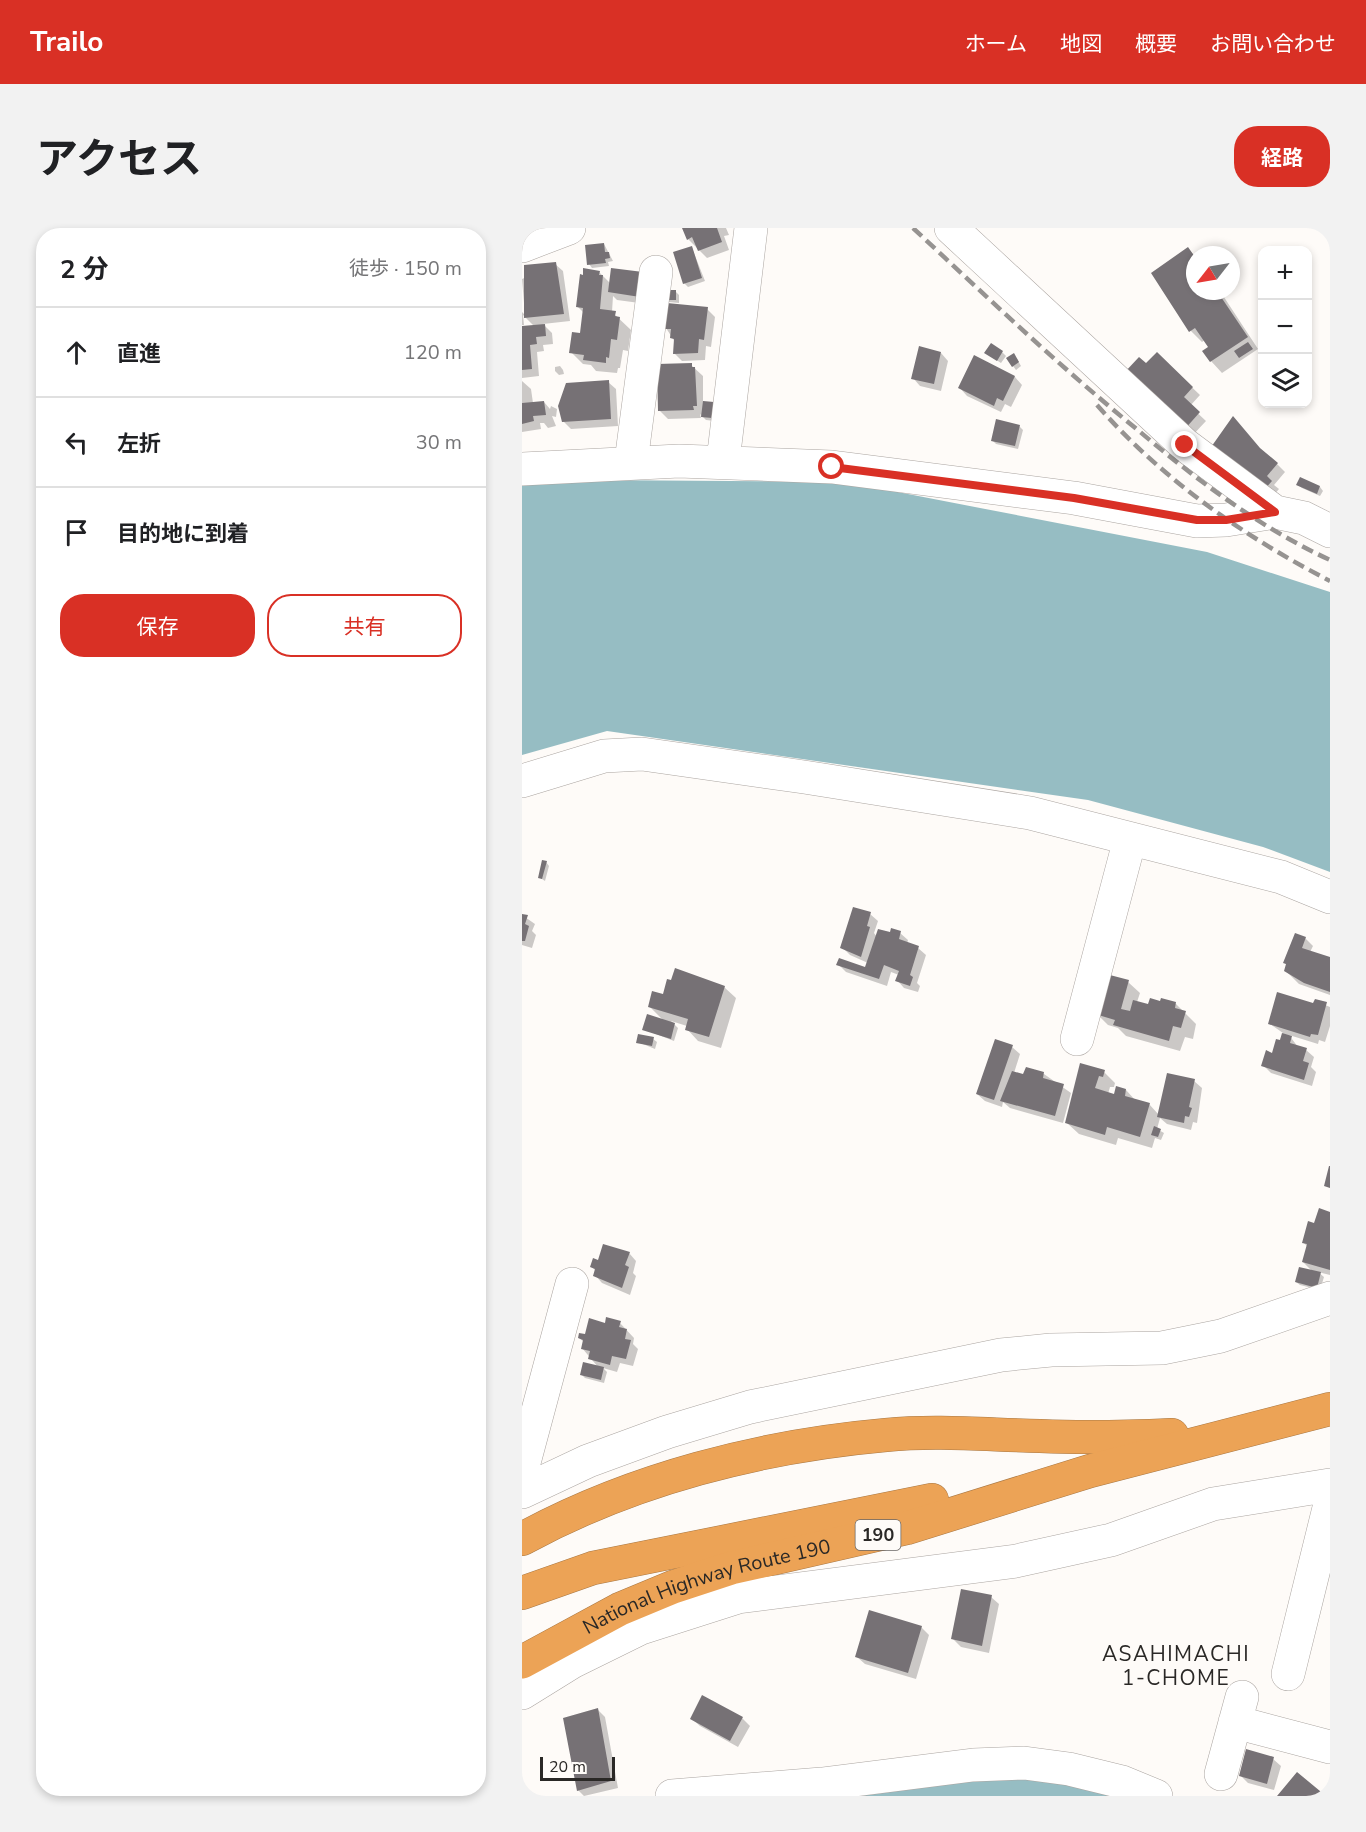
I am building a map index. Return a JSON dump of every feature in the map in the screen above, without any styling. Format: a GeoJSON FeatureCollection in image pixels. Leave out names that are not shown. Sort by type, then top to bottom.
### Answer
{"type":"FeatureCollection","features":[{"type":"Feature","properties":{"kind":"highway","name":"National Highway Route 190"},"geometry":{"type":"LineString","coordinates":[[522,1662],[620,1609],[673,1587],[731,1568],[907,1528],[1090,1471],[1330,1409]]}},
{"type":"Feature","properties":{"kind":"highway","name":"National Highway Route 190"},"geometry":{"type":"LineString","coordinates":[[522,1539],[606,1499],[663,1479],[801,1447],[898,1434],[945,1433],[1114,1438],[1244,1431]]}},
{"type":"Feature","properties":{"kind":"highway"},"geometry":{"type":"LineString","coordinates":[[522,1593],[593,1568],[637,1558],[1090,1471]]}},
{"type":"Feature","properties":{"kind":"street"},"geometry":{"type":"LineString","coordinates":[[522,246],[569,228]]}},
{"type":"Feature","properties":{"kind":"street"},"geometry":{"type":"LineString","coordinates":[[723,461],[751,228]]}},
{"type":"Feature","properties":{"kind":"street"},"geometry":{"type":"LineString","coordinates":[[951,228],[1185,445],[1275,512]]}},
{"type":"Feature","properties":{"kind":"street"},"geometry":{"type":"LineString","coordinates":[[631,462],[656,272]]}},
{"type":"Feature","properties":{"kind":"street"},"geometry":{"type":"LineString","coordinates":[[522,469],[631,462],[723,461],[832,467],[1074,498],[1197,520],[1226,520],[1275,512],[1304,518],[1330,531]]}},
{"type":"Feature","properties":{"kind":"street"},"geometry":{"type":"LineString","coordinates":[[522,781],[604,756],[642,754],[1030,813],[1281,877],[1330,897]]}},
{"type":"Feature","properties":{"kind":"street"},"geometry":{"type":"LineString","coordinates":[[1077,1039],[1130,839]]}},
{"type":"Feature","properties":{"kind":"street"},"geometry":{"type":"LineString","coordinates":[[522,1470],[572,1284]]}},
{"type":"Feature","properties":{"kind":"street"},"geometry":{"type":"LineString","coordinates":[[522,1492],[588,1461],[667,1432],[750,1407],[1001,1355],[1051,1350],[1162,1348],[1221,1336],[1330,1298]]}},
{"type":"Feature","properties":{"kind":"street"},"geometry":{"type":"LineString","coordinates":[[522,1693],[572,1662],[640,1628],[738,1597],[1016,1560],[1111,1540],[1214,1504],[1330,1485]]}},
{"type":"Feature","properties":{"kind":"street"},"geometry":{"type":"LineString","coordinates":[[1288,1674],[1330,1504]]}},
{"type":"Feature","properties":{"kind":"street"},"geometry":{"type":"LineString","coordinates":[[1221,1774],[1238,1710],[1328,1751]]}},
{"type":"Feature","properties":{"kind":"street"},"geometry":{"type":"LineString","coordinates":[[672,1796],[822,1784],[974,1765],[1024,1763],[1070,1769],[1122,1782],[1156,1796]]}},
{"type":"Feature","properties":{"kind":"water"},"geometry":{"type":"Polygon","coordinates":[[[591,480],[846,482],[1207,552],[1330,592],[1330,872],[1263,847],[1088,800],[607,731],[522,755],[522,485],[591,480]]]}},
{"type":"Feature","properties":{"kind":"water"},"geometry":{"type":"Polygon","coordinates":[[[1019,1775],[1127,1796],[859,1796],[1019,1775]]]}},
{"type":"Feature","properties":{"kind":"building"},"geometry":{"type":"Polygon","coordinates":[[[682,228],[717,228],[722,242],[698,251],[692,237],[687,240],[682,228]]]}},
{"type":"Feature","properties":{"kind":"building"},"geometry":{"type":"Polygon","coordinates":[[[604,243],[605,252],[609,252],[610,258],[605,259],[606,263],[587,265],[585,245],[604,243]]]}},
{"type":"Feature","properties":{"kind":"building"},"geometry":{"type":"Polygon","coordinates":[[[692,246],[702,278],[683,284],[673,252],[692,246]]]}},
{"type":"Feature","properties":{"kind":"building"},"geometry":{"type":"Polygon","coordinates":[[[1186,248],[1186,300],[1223,300],[1248,337],[1210,362],[1202,351],[1208,347],[1195,328],[1189,332],[1151,273],[1186,248]]]}},
{"type":"Feature","properties":{"kind":"building"},"geometry":{"type":"Polygon","coordinates":[[[556,262],[564,314],[524,318],[524,265],[556,262]]]}},
{"type":"Feature","properties":{"kind":"building"},"geometry":{"type":"Polygon","coordinates":[[[583,268],[600,271],[599,275],[603,275],[600,309],[616,311],[615,316],[620,317],[617,340],[611,339],[609,358],[606,357],[606,363],[583,360],[584,355],[569,353],[572,332],[580,333],[583,308],[576,307],[580,274],[583,275],[583,268]]]}},
{"type":"Feature","properties":{"kind":"building"},"geometry":{"type":"Polygon","coordinates":[[[611,268],[643,272],[640,297],[608,292],[611,268]]]}},
{"type":"Feature","properties":{"kind":"building"},"geometry":{"type":"Polygon","coordinates":[[[663,290],[676,290],[676,300],[664,300],[663,290]]]}},
{"type":"Feature","properties":{"kind":"building"},"geometry":{"type":"Polygon","coordinates":[[[667,303],[708,307],[704,340],[699,339],[698,353],[673,354],[674,339],[670,338],[671,329],[665,329],[667,303]]]}},
{"type":"Feature","properties":{"kind":"building"},"geometry":{"type":"Polygon","coordinates":[[[545,324],[546,336],[536,337],[537,344],[530,345],[532,369],[522,370],[522,326],[545,324]]]}},
{"type":"Feature","properties":{"kind":"building"},"geometry":{"type":"Polygon","coordinates":[[[1248,342],[1253,349],[1239,358],[1234,351],[1248,342]]]}},
{"type":"Feature","properties":{"kind":"building"},"geometry":{"type":"Polygon","coordinates":[[[991,343],[1003,351],[997,361],[984,353],[991,343]]]}},
{"type":"Feature","properties":{"kind":"building"},"geometry":{"type":"Polygon","coordinates":[[[919,346],[941,352],[934,384],[911,379],[919,346]]]}},
{"type":"Feature","properties":{"kind":"building"},"geometry":{"type":"Polygon","coordinates":[[[1157,352],[1193,387],[1184,397],[1200,412],[1184,430],[1124,373],[1139,357],[1146,363],[1157,352]]]}},
{"type":"Feature","properties":{"kind":"building"},"geometry":{"type":"Polygon","coordinates":[[[1014,353],[1019,362],[1012,367],[1006,358],[1014,353]]]}},
{"type":"Feature","properties":{"kind":"building"},"geometry":{"type":"Polygon","coordinates":[[[974,355],[1015,376],[1003,401],[997,398],[994,406],[958,388],[974,355]]]}},
{"type":"Feature","properties":{"kind":"building"},"geometry":{"type":"Polygon","coordinates":[[[692,363],[692,367],[695,367],[697,406],[693,406],[694,410],[658,411],[657,364],[692,363]]]}},
{"type":"Feature","properties":{"kind":"building"},"geometry":{"type":"Polygon","coordinates":[[[609,380],[611,419],[562,422],[558,406],[566,383],[609,380]]]}},
{"type":"Feature","properties":{"kind":"building"},"geometry":{"type":"Polygon","coordinates":[[[544,401],[546,415],[533,416],[534,421],[522,424],[522,403],[544,401]]]}},
{"type":"Feature","properties":{"kind":"building"},"geometry":{"type":"Polygon","coordinates":[[[703,401],[714,402],[712,418],[701,417],[703,401]]]}},
{"type":"Feature","properties":{"kind":"building"},"geometry":{"type":"Polygon","coordinates":[[[1233,416],[1260,448],[1278,463],[1267,476],[1272,481],[1264,490],[1209,450],[1233,416]]]}},
{"type":"Feature","properties":{"kind":"building"},"geometry":{"type":"Polygon","coordinates":[[[996,419],[1020,425],[1015,446],[991,441],[996,419]]]}},
{"type":"Feature","properties":{"kind":"building"},"geometry":{"type":"Polygon","coordinates":[[[1300,477],[1320,486],[1317,494],[1296,485],[1300,477]]]}},
{"type":"Feature","properties":{"kind":"building"},"geometry":{"type":"Polygon","coordinates":[[[542,860],[547,861],[542,879],[538,878],[542,860]]]}},
{"type":"Feature","properties":{"kind":"building"},"geometry":{"type":"Polygon","coordinates":[[[853,907],[871,912],[867,926],[870,927],[861,957],[840,948],[853,907]]]}},
{"type":"Feature","properties":{"kind":"building"},"geometry":{"type":"Polygon","coordinates":[[[522,914],[528,915],[525,924],[529,926],[525,941],[522,941],[522,914]]]}},
{"type":"Feature","properties":{"kind":"building"},"geometry":{"type":"Polygon","coordinates":[[[891,928],[901,931],[899,939],[919,946],[910,975],[913,977],[910,986],[895,981],[899,971],[884,965],[879,979],[836,965],[839,958],[865,967],[878,929],[890,932],[891,928]]]}},
{"type":"Feature","properties":{"kind":"building"},"geometry":{"type":"Polygon","coordinates":[[[1295,933],[1306,937],[1302,948],[1330,957],[1330,992],[1304,983],[1284,971],[1286,964],[1283,963],[1295,933]]]}},
{"type":"Feature","properties":{"kind":"building"},"geometry":{"type":"Polygon","coordinates":[[[675,968],[725,986],[709,1037],[685,1030],[688,1019],[648,1007],[652,991],[663,994],[667,979],[671,980],[675,968]]]}},
{"type":"Feature","properties":{"kind":"building"},"geometry":{"type":"Polygon","coordinates":[[[1106,974],[1129,980],[1121,1009],[1130,1011],[1133,1000],[1148,1004],[1150,998],[1160,1001],[1161,998],[1176,1002],[1175,1008],[1186,1011],[1181,1028],[1173,1026],[1169,1041],[1113,1025],[1115,1020],[1095,1014],[1106,974]]]}},
{"type":"Feature","properties":{"kind":"building"},"geometry":{"type":"Polygon","coordinates":[[[1277,992],[1313,1003],[1315,999],[1327,1002],[1318,1035],[1311,1034],[1310,1037],[1268,1024],[1277,992]]]}},
{"type":"Feature","properties":{"kind":"building"},"geometry":{"type":"Polygon","coordinates":[[[647,1014],[675,1023],[671,1039],[642,1030],[647,1014]]]}},
{"type":"Feature","properties":{"kind":"building"},"geometry":{"type":"Polygon","coordinates":[[[1282,1033],[1292,1036],[1290,1043],[1307,1048],[1303,1061],[1309,1063],[1304,1080],[1261,1066],[1266,1050],[1272,1053],[1276,1039],[1280,1040],[1282,1033]]]}},
{"type":"Feature","properties":{"kind":"building"},"geometry":{"type":"Polygon","coordinates":[[[638,1034],[654,1037],[652,1046],[636,1043],[638,1034]]]}},
{"type":"Feature","properties":{"kind":"building"},"geometry":{"type":"Polygon","coordinates":[[[995,1039],[1013,1045],[994,1100],[976,1094],[995,1039]]]}},
{"type":"Feature","properties":{"kind":"building"},"geometry":{"type":"Polygon","coordinates":[[[1080,1063],[1105,1070],[1103,1077],[1099,1076],[1095,1088],[1114,1094],[1116,1086],[1126,1089],[1125,1096],[1150,1103],[1140,1137],[1107,1127],[1105,1135],[1065,1123],[1080,1063]]]}},
{"type":"Feature","properties":{"kind":"building"},"geometry":{"type":"Polygon","coordinates":[[[1026,1067],[1044,1072],[1043,1078],[1064,1084],[1055,1116],[1000,1101],[1012,1071],[1023,1074],[1026,1067]]]}},
{"type":"Feature","properties":{"kind":"building"},"geometry":{"type":"Polygon","coordinates":[[[1167,1073],[1195,1079],[1189,1107],[1192,1108],[1189,1117],[1185,1116],[1184,1123],[1157,1117],[1167,1073]]]}},
{"type":"Feature","properties":{"kind":"building"},"geometry":{"type":"Polygon","coordinates":[[[1154,1126],[1161,1129],[1158,1137],[1151,1135],[1154,1126]]]}},
{"type":"Feature","properties":{"kind":"building"},"geometry":{"type":"Polygon","coordinates":[[[1330,1166],[1330,1188],[1324,1186],[1330,1166]]]}},
{"type":"Feature","properties":{"kind":"building"},"geometry":{"type":"Polygon","coordinates":[[[1319,1208],[1330,1212],[1330,1270],[1302,1262],[1307,1244],[1302,1243],[1308,1221],[1314,1223],[1319,1208]]]}},
{"type":"Feature","properties":{"kind":"building"},"geometry":{"type":"Polygon","coordinates":[[[603,1244],[630,1252],[625,1265],[629,1267],[622,1288],[593,1276],[595,1269],[590,1267],[593,1258],[598,1260],[603,1244]]]}},
{"type":"Feature","properties":{"kind":"building"},"geometry":{"type":"Polygon","coordinates":[[[1299,1267],[1321,1272],[1317,1288],[1295,1282],[1299,1267]]]}},
{"type":"Feature","properties":{"kind":"building"},"geometry":{"type":"Polygon","coordinates":[[[606,1317],[621,1321],[619,1327],[627,1329],[625,1339],[631,1340],[626,1359],[612,1356],[610,1365],[588,1359],[590,1351],[581,1349],[583,1340],[578,1338],[579,1333],[585,1334],[589,1318],[605,1323],[606,1317]]]}},
{"type":"Feature","properties":{"kind":"building"},"geometry":{"type":"Polygon","coordinates":[[[583,1362],[604,1367],[601,1380],[580,1375],[583,1362]]]}},
{"type":"Feature","properties":{"kind":"building"},"geometry":{"type":"Polygon","coordinates":[[[961,1589],[992,1595],[982,1646],[951,1639],[961,1589]]]}},
{"type":"Feature","properties":{"kind":"building"},"geometry":{"type":"Polygon","coordinates":[[[869,1610],[922,1626],[908,1673],[855,1657],[869,1610]]]}},
{"type":"Feature","properties":{"kind":"building"},"geometry":{"type":"Polygon","coordinates":[[[702,1695],[743,1717],[730,1741],[690,1719],[702,1695]]]}},
{"type":"Feature","properties":{"kind":"building"},"geometry":{"type":"Polygon","coordinates":[[[598,1708],[611,1781],[577,1791],[563,1718],[598,1708]]]}},
{"type":"Feature","properties":{"kind":"building"},"geometry":{"type":"Polygon","coordinates":[[[1246,1749],[1274,1757],[1267,1784],[1239,1776],[1246,1749]]]}},
{"type":"Feature","properties":{"kind":"building"},"geometry":{"type":"Polygon","coordinates":[[[1297,1772],[1326,1796],[1277,1796],[1297,1772]]]}},
{"type":"Feature","properties":{"kind":"railway"},"geometry":{"type":"LineString","coordinates":[[913,228],[1052,357],[1184,468],[1254,518],[1330,560]]}},
{"type":"Feature","properties":{"kind":"railway"},"geometry":{"type":"LineString","coordinates":[[1097,405],[1149,457],[1205,504],[1266,545],[1330,581]]}},
{"type":"Feature","properties":{"kind":"district","name":"ASAHIMACHI 1-CHOME"},"geometry":{"type":"Point","coordinates":[1176,1666]}},
{"type":"Feature","properties":{"kind":"route"},"geometry":{"type":"LineString","coordinates":[[832,467],[1074,498],[1197,520],[1226,520],[1275,512],[1185,445]]}}]}
